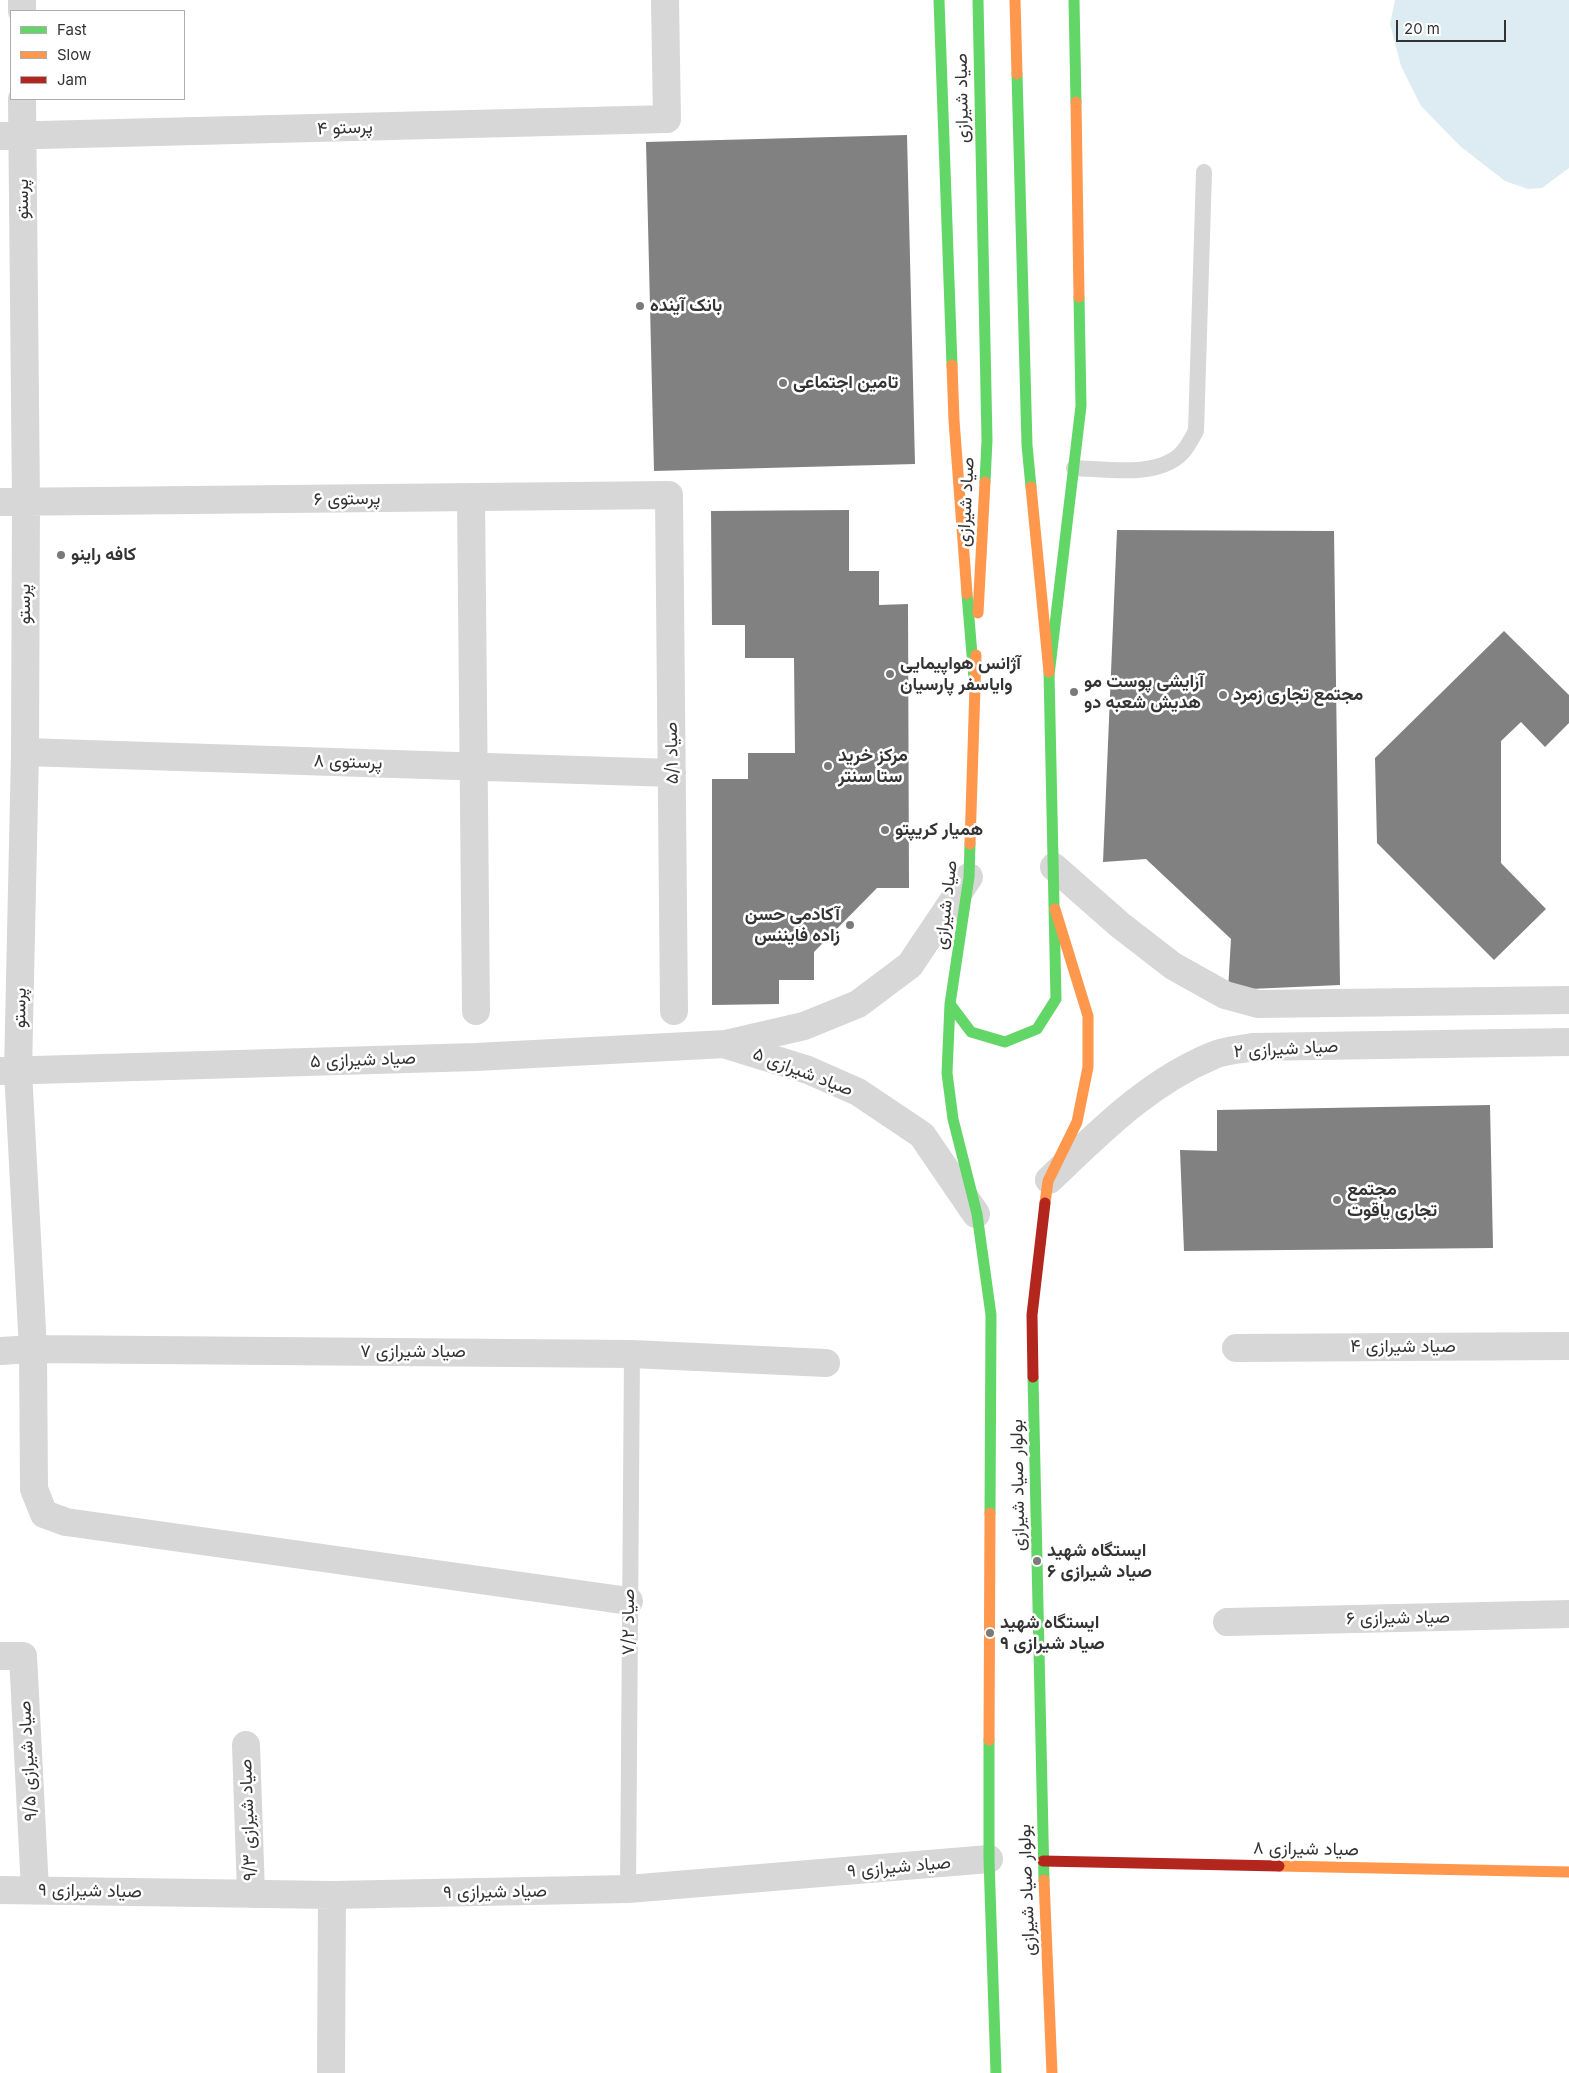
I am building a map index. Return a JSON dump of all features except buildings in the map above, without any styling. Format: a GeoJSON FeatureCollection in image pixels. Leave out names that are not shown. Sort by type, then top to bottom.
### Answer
{"type":"FeatureCollection","features":[{"type":"Feature","properties":{"kind":"main road"},"geometry":{"type":"LineString","coordinates":[[939,0],[954,420],[974,679]]}},
{"type":"Feature","properties":{"kind":"main road","name":"صیاد شیرازی"},"geometry":{"type":"LineString","coordinates":[[950,1004],[969,877],[974,679],[987,440],[978,0]]}},
{"type":"Feature","properties":{"kind":"main road"},"geometry":{"type":"LineString","coordinates":[[950,1004],[971,1032],[1005,1042],[1037,1029],[1056,999],[1049,675],[1027,445],[1015,0]]}},
{"type":"Feature","properties":{"kind":"main road"},"geometry":{"type":"LineString","coordinates":[[1049,675],[1082,406],[1074,0]]}},
{"type":"Feature","properties":{"kind":"main road","name":"بولوار صیاد شیرازی"},"geometry":{"type":"LineString","coordinates":[[1052,2073],[1043,1861],[1032,1315],[1048,1181],[1077,1122],[1088,1067],[1088,1016],[1055,909]]}},
{"type":"Feature","properties":{"kind":"main road","name":"بولوار صیاد شیرازی"},"geometry":{"type":"LineString","coordinates":[[950,1004],[947,1073],[953,1119],[977,1214],[991,1315],[989,1859],[996,2073]]}},
{"type":"Feature","properties":{"kind":"main road","name":"صیاد شیرازی ۸"},"geometry":{"type":"LineString","coordinates":[[1043,1861],[1569,1872]]}},
{"type":"Feature","properties":{"kind":"street","name":"پرستو ۴"},"geometry":{"type":"LineString","coordinates":[[11,136],[667,119],[665,0]]}},
{"type":"Feature","properties":{"kind":"street","name":"پرستو"},"geometry":{"type":"LineString","coordinates":[[22,100],[11,136],[13,502],[25,752],[9,1071],[33,1349],[34,1488],[44,1514],[66,1522],[629,1601]]}},
{"type":"Feature","properties":{"kind":"street","name":"پرستوی ۶"},"geometry":{"type":"LineString","coordinates":[[13,502],[669,495]]}},
{"type":"Feature","properties":{"kind":"street","name":"صیاد ۵/۱"},"geometry":{"type":"LineString","coordinates":[[669,495],[674,1011]]}},
{"type":"Feature","properties":{"kind":"street"},"geometry":{"type":"LineString","coordinates":[[471,497],[476,1011]]}},
{"type":"Feature","properties":{"kind":"street","name":"پرستوی ۸"},"geometry":{"type":"LineString","coordinates":[[25,752],[672,773]]}},
{"type":"Feature","properties":{"kind":"street"},"geometry":{"type":"LineString","coordinates":[[1054,867],[1120,925],[1173,966],[1225,995],[1258,1004],[1569,1000]]}},
{"type":"Feature","properties":{"kind":"street","name":"صیاد شیرازی ۵"},"geometry":{"type":"LineString","coordinates":[[9,1071],[476,1057],[726,1044],[804,1026],[858,1004],[910,965],[969,877]]}},
{"type":"Feature","properties":{"kind":"street","name":"صیاد شیرازی ۲"},"geometry":{"type":"LineString","coordinates":[[1048,1181],[1122,1111],[1168,1078],[1214,1055],[1253,1047],[1569,1042]]}},
{"type":"Feature","properties":{"kind":"street","name":"صیاد شیرازی ۵"},"geometry":{"type":"LineString","coordinates":[[726,1044],[808,1070],[858,1092],[922,1135],[977,1214]]}},
{"type":"Feature","properties":{"kind":"street","name":"صیاد شیرازی ۴"},"geometry":{"type":"LineString","coordinates":[[1236,1348],[1569,1346]]}},
{"type":"Feature","properties":{"kind":"street","name":"صیاد شیرازی ۷"},"geometry":{"type":"LineString","coordinates":[[0,1351],[33,1349],[632,1354],[826,1363]]}},
{"type":"Feature","properties":{"kind":"street","name":"صیاد شیرازی ۶"},"geometry":{"type":"LineString","coordinates":[[1227,1622],[1569,1614]]}},
{"type":"Feature","properties":{"kind":"street","name":"صیاد شیرازی ۹/۵"},"geometry":{"type":"LineString","coordinates":[[0,1656],[23,1656],[34,1890]]}},
{"type":"Feature","properties":{"kind":"street","name":"صیاد شیرازی ۹/۳"},"geometry":{"type":"LineString","coordinates":[[246,1745],[251,1894]]}},
{"type":"Feature","properties":{"kind":"street","name":"صیاد شیرازی ۹"},"geometry":{"type":"LineString","coordinates":[[0,1890],[332,1895],[628,1889],[989,1859]]}},
{"type":"Feature","properties":{"kind":"street"},"geometry":{"type":"LineString","coordinates":[[331,2073],[332,1895]]}},
{"type":"Feature","properties":{"kind":"lane"},"geometry":{"type":"LineString","coordinates":[[1074,468],[1144,470],[1161,466],[1181,454],[1196,431],[1204,172]]}},
{"type":"Feature","properties":{"kind":"lane","name":"صیاد ۷/۲"},"geometry":{"type":"LineString","coordinates":[[628,1889],[632,1354]]}},
{"type":"Feature","properties":{"kind":"shaded area"},"geometry":{"type":"Polygon","coordinates":[[[1395,0],[1569,0],[1569,168],[1542,188],[1528,189],[1505,181],[1460,146],[1421,106],[1401,66],[1390,24],[1395,0]]]}},
{"type":"Feature","properties":{"kind":"traffic: fast"},"geometry":{"type":"LineString","coordinates":[[939,0],[952,365]]}},
{"type":"Feature","properties":{"kind":"traffic: fast"},"geometry":{"type":"LineString","coordinates":[[978,0],[987,440],[985,482]]}},
{"type":"Feature","properties":{"kind":"traffic: fast"},"geometry":{"type":"LineString","coordinates":[[1074,0],[1076,102]]}},
{"type":"Feature","properties":{"kind":"traffic: fast"},"geometry":{"type":"LineString","coordinates":[[1017,74],[1027,445],[1031,487]]}},
{"type":"Feature","properties":{"kind":"traffic: fast"},"geometry":{"type":"LineString","coordinates":[[1049,675],[1081,406],[1079,297]]}},
{"type":"Feature","properties":{"kind":"traffic: fast"},"geometry":{"type":"LineString","coordinates":[[967,594],[974,679]]}},
{"type":"Feature","properties":{"kind":"traffic: fast"},"geometry":{"type":"LineString","coordinates":[[950,1004],[971,1032],[1005,1042],[1037,1029],[1056,999],[1049,672]]}},
{"type":"Feature","properties":{"kind":"traffic: fast"},"geometry":{"type":"LineString","coordinates":[[970,844],[969,877],[950,1004],[947,1073],[953,1119],[977,1214],[991,1315],[990,1513]]}},
{"type":"Feature","properties":{"kind":"traffic: fast"},"geometry":{"type":"LineString","coordinates":[[1033,1377],[1044,1880]]}},
{"type":"Feature","properties":{"kind":"traffic: fast"},"geometry":{"type":"LineString","coordinates":[[989,1740],[989,1859],[996,2073]]}},
{"type":"Feature","properties":{"kind":"traffic: slow"},"geometry":{"type":"LineString","coordinates":[[1015,0],[1017,74]]}},
{"type":"Feature","properties":{"kind":"traffic: slow"},"geometry":{"type":"LineString","coordinates":[[1076,102],[1079,297]]}},
{"type":"Feature","properties":{"kind":"traffic: slow"},"geometry":{"type":"LineString","coordinates":[[952,365],[954,420],[967,594]]}},
{"type":"Feature","properties":{"kind":"traffic: slow"},"geometry":{"type":"LineString","coordinates":[[978,613],[985,482]]}},
{"type":"Feature","properties":{"kind":"traffic: slow"},"geometry":{"type":"LineString","coordinates":[[1031,487],[1049,672]]}},
{"type":"Feature","properties":{"kind":"traffic: slow"},"geometry":{"type":"LineString","coordinates":[[970,844],[976,655]]}},
{"type":"Feature","properties":{"kind":"traffic: slow"},"geometry":{"type":"LineString","coordinates":[[1045,1203],[1048,1181],[1077,1122],[1088,1067],[1088,1016],[1055,909]]}},
{"type":"Feature","properties":{"kind":"traffic: slow"},"geometry":{"type":"LineString","coordinates":[[989,1740],[990,1513]]}},
{"type":"Feature","properties":{"kind":"traffic: slow"},"geometry":{"type":"LineString","coordinates":[[1279,1866],[1569,1872]]}},
{"type":"Feature","properties":{"kind":"traffic: slow"},"geometry":{"type":"LineString","coordinates":[[1044,1880],[1052,2073]]}},
{"type":"Feature","properties":{"kind":"traffic: jam"},"geometry":{"type":"LineString","coordinates":[[1033,1377],[1032,1315],[1045,1203]]}},
{"type":"Feature","properties":{"kind":"traffic: jam"},"geometry":{"type":"LineString","coordinates":[[1043,1861],[1279,1866]]}},
{"type":"Feature","properties":{"kind":"place","name":"بانک آینده"},"geometry":{"type":"Point","coordinates":[640,306]}},
{"type":"Feature","properties":{"kind":"place","name":"تامین اجتماعی"},"geometry":{"type":"Point","coordinates":[783,383]}},
{"type":"Feature","properties":{"kind":"place","name":"کافه راینو"},"geometry":{"type":"Point","coordinates":[61,555]}},
{"type":"Feature","properties":{"kind":"place","name":"آژانس هواپیمایی وایاسفر پارسیان"},"geometry":{"type":"Point","coordinates":[890,674]}},
{"type":"Feature","properties":{"kind":"place","name":"آرایشی پوست مو هدیش شعبه دو"},"geometry":{"type":"Point","coordinates":[1074,692]}},
{"type":"Feature","properties":{"kind":"place","name":"مجتمع تجاری زمرد"},"geometry":{"type":"Point","coordinates":[1223,695]}},
{"type":"Feature","properties":{"kind":"place","name":"مرکز خرید ستا سنتر"},"geometry":{"type":"Point","coordinates":[828,766]}},
{"type":"Feature","properties":{"kind":"place","name":"همیار کریپتو"},"geometry":{"type":"Point","coordinates":[885,830]}},
{"type":"Feature","properties":{"kind":"place","name":"آکادمی حسن زاده فایننس"},"geometry":{"type":"Point","coordinates":[850,925]}},
{"type":"Feature","properties":{"kind":"place","name":"مجتمع تجاری یاقوت"},"geometry":{"type":"Point","coordinates":[1337,1200]}},
{"type":"Feature","properties":{"kind":"place","name":"ایستگاه شهید صیاد شیرازی ۶"},"geometry":{"type":"Point","coordinates":[1037,1561]}},
{"type":"Feature","properties":{"kind":"place","name":"ایستگاه شهید صیاد شیرازی ۹"},"geometry":{"type":"Point","coordinates":[990,1633]}}]}
